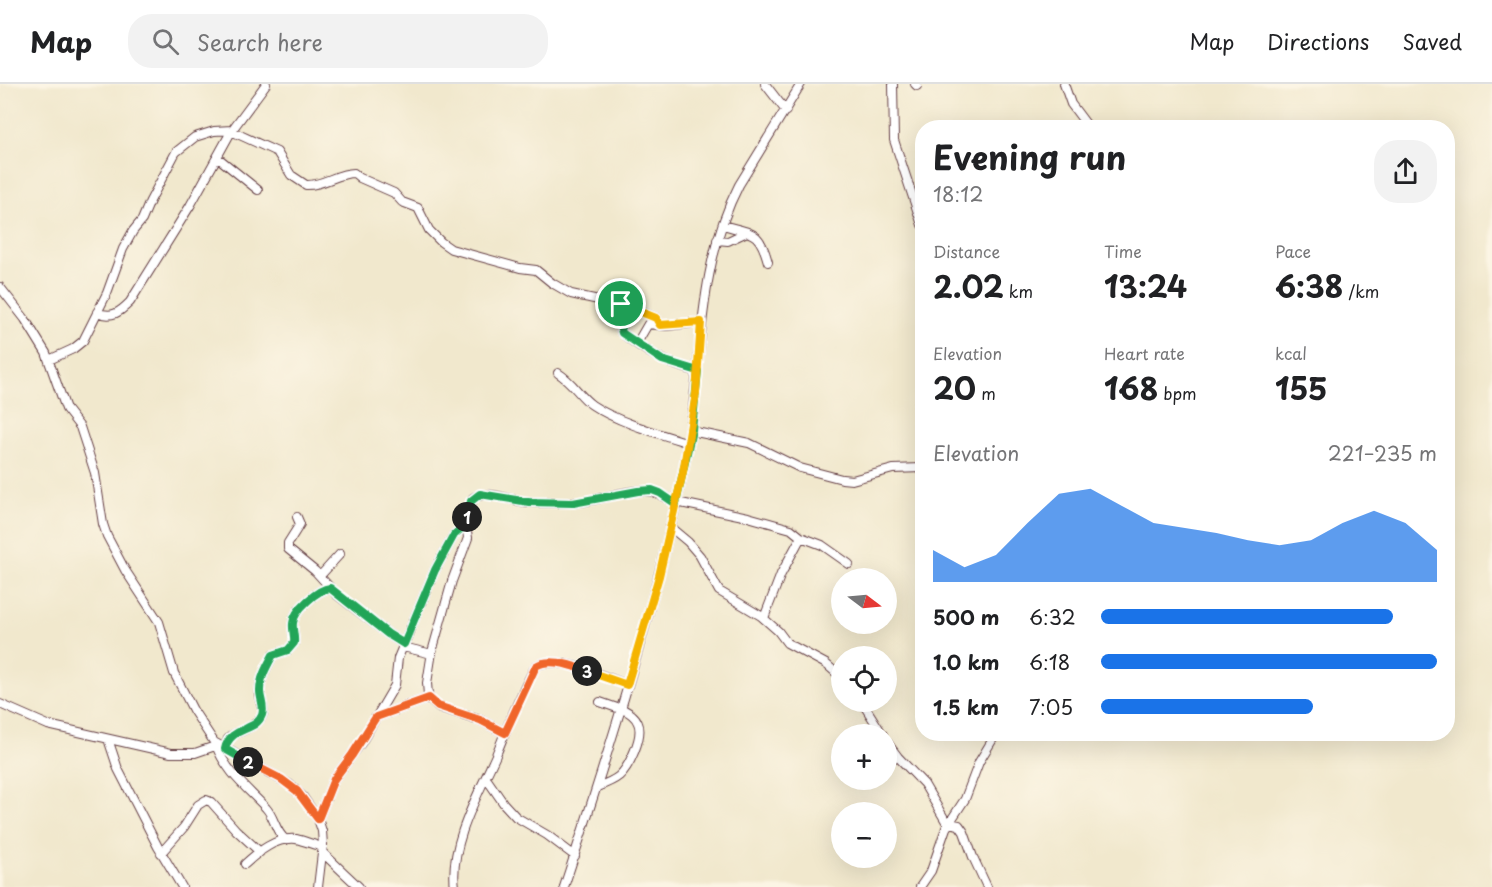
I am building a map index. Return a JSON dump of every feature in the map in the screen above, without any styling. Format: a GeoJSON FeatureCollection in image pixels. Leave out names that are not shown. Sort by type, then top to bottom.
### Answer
{"type":"FeatureCollection","features":[{"type":"Feature","properties":{"kind":"street"},"geometry":{"type":"LineString","coordinates":[[97,312],[104,316],[112,315],[130,302],[186,213],[232,130],[266,84]]}},
{"type":"Feature","properties":{"kind":"street"},"geometry":{"type":"LineString","coordinates":[[765,84],[786,111]]}},
{"type":"Feature","properties":{"kind":"street"},"geometry":{"type":"LineString","coordinates":[[564,887],[597,787],[659,576],[689,443],[698,371],[701,322],[717,240],[739,185],[801,84]]}},
{"type":"Feature","properties":{"kind":"street"},"geometry":{"type":"LineString","coordinates":[[893,84],[893,132],[915,203]]}},
{"type":"Feature","properties":{"kind":"street"},"geometry":{"type":"LineString","coordinates":[[1064,84],[1071,104],[1083,120]]}},
{"type":"Feature","properties":{"kind":"street"},"geometry":{"type":"LineString","coordinates":[[49,360],[81,343],[107,293],[123,249],[142,220],[176,152],[195,137],[214,131],[232,130],[277,152],[291,175],[306,185],[325,182],[340,174],[354,172],[360,178],[394,193],[402,202],[418,208],[429,230],[451,249],[520,268],[536,270],[571,294],[621,304],[656,318],[660,325]]}},
{"type":"Feature","properties":{"kind":"street"},"geometry":{"type":"LineString","coordinates":[[217,157],[258,190]]}},
{"type":"Feature","properties":{"kind":"street"},"geometry":{"type":"LineString","coordinates":[[723,225],[754,234],[760,239],[768,262]]}},
{"type":"Feature","properties":{"kind":"street"},"geometry":{"type":"LineString","coordinates":[[717,240],[728,241],[747,232]]}},
{"type":"Feature","properties":{"kind":"street"},"geometry":{"type":"LineString","coordinates":[[0,287],[25,319],[49,360],[66,410],[80,427],[95,473],[107,536],[159,622],[174,673],[184,695],[219,746],[227,767],[254,798],[266,808],[278,832],[285,840]]}},
{"type":"Feature","properties":{"kind":"street"},"geometry":{"type":"LineString","coordinates":[[621,304],[620,328],[622,333],[672,365],[698,371]]}},
{"type":"Feature","properties":{"kind":"street"},"geometry":{"type":"LineString","coordinates":[[637,344],[648,324],[701,322]]}},
{"type":"Feature","properties":{"kind":"street"},"geometry":{"type":"LineString","coordinates":[[558,373],[574,385],[587,401],[600,410],[689,443]]}},
{"type":"Feature","properties":{"kind":"street"},"geometry":{"type":"LineString","coordinates":[[691,431],[755,445],[800,468],[842,479],[852,480],[893,469],[915,468]]}},
{"type":"Feature","properties":{"kind":"street"},"geometry":{"type":"LineString","coordinates":[[505,733],[480,720],[438,706],[429,698],[427,683],[432,654],[452,581],[468,538],[466,524],[471,501],[480,494],[529,502],[573,503],[652,490],[676,503],[791,529],[801,537],[822,544],[849,564]]}},
{"type":"Feature","properties":{"kind":"street"},"geometry":{"type":"LineString","coordinates":[[297,517],[300,524],[287,546],[330,588],[388,634],[403,645],[432,654]]}},
{"type":"Feature","properties":{"kind":"street"},"geometry":{"type":"LineString","coordinates":[[318,819],[334,779],[352,755],[395,685],[398,658],[435,570],[454,535],[466,524]]}},
{"type":"Feature","properties":{"kind":"street"},"geometry":{"type":"LineString","coordinates":[[670,527],[700,556],[716,587],[764,618],[787,643],[831,668]]}},
{"type":"Feature","properties":{"kind":"street"},"geometry":{"type":"LineString","coordinates":[[764,618],[781,574],[801,537]]}},
{"type":"Feature","properties":{"kind":"street"},"geometry":{"type":"LineString","coordinates":[[320,576],[340,554]]}},
{"type":"Feature","properties":{"kind":"street"},"geometry":{"type":"LineString","coordinates":[[0,704],[48,725],[183,754],[219,746],[262,717],[263,705],[260,694],[265,672],[273,655],[288,650],[294,643],[295,616],[316,594],[323,589],[330,588]]}},
{"type":"Feature","properties":{"kind":"street"},"geometry":{"type":"LineString","coordinates":[[455,887],[454,874],[458,848],[505,733],[536,666],[540,663],[562,664],[627,685]]}},
{"type":"Feature","properties":{"kind":"street"},"geometry":{"type":"LineString","coordinates":[[376,717],[429,698]]}},
{"type":"Feature","properties":{"kind":"street"},"geometry":{"type":"LineString","coordinates":[[597,787],[608,783],[622,772],[639,740],[640,728],[634,716],[600,702]]}},
{"type":"Feature","properties":{"kind":"street"},"geometry":{"type":"LineString","coordinates":[[108,739],[118,769],[161,853],[182,887]]}},
{"type":"Feature","properties":{"kind":"street"},"geometry":{"type":"LineString","coordinates":[[920,887],[931,871],[948,824],[965,799],[979,762],[992,741]]}},
{"type":"Feature","properties":{"kind":"street"},"geometry":{"type":"LineString","coordinates":[[219,746],[289,784],[303,797],[318,819],[322,831],[323,850],[318,887]]}},
{"type":"Feature","properties":{"kind":"street"},"geometry":{"type":"LineString","coordinates":[[897,754],[930,792],[948,824]]}},
{"type":"Feature","properties":{"kind":"street"},"geometry":{"type":"LineString","coordinates":[[486,778],[516,817],[547,835],[574,856]]}},
{"type":"Feature","properties":{"kind":"street"},"geometry":{"type":"LineString","coordinates":[[161,853],[184,827],[198,805],[206,800],[211,801],[236,830],[260,852]]}},
{"type":"Feature","properties":{"kind":"street"},"geometry":{"type":"LineString","coordinates":[[948,824],[959,825],[964,831],[971,853],[987,887]]}},
{"type":"Feature","properties":{"kind":"street"},"geometry":{"type":"LineString","coordinates":[[245,864],[268,846],[295,839],[323,850],[360,887]]}},
{"type":"Feature","properties":{"kind":"route"},"geometry":{"type":"LineString","coordinates":[[621,304],[619,321],[622,333],[662,360],[685,369],[698,371],[696,393],[692,430],[683,472],[676,504],[668,498],[660,493],[652,490],[573,503],[516,501],[480,494],[471,501],[466,524],[454,535],[444,552],[404,644],[330,588],[323,589],[316,594],[293,620],[295,640],[291,648],[273,655],[265,672],[260,694],[263,705],[262,717],[231,736],[225,749],[289,784],[303,797],[318,819],[334,779],[361,743],[376,717],[429,698],[438,706],[480,720],[505,733],[529,678],[536,666],[545,662],[562,664],[609,677],[627,685],[659,576],[683,472],[689,443],[692,430],[696,393],[701,322],[660,325],[656,318],[621,304]]}}]}
